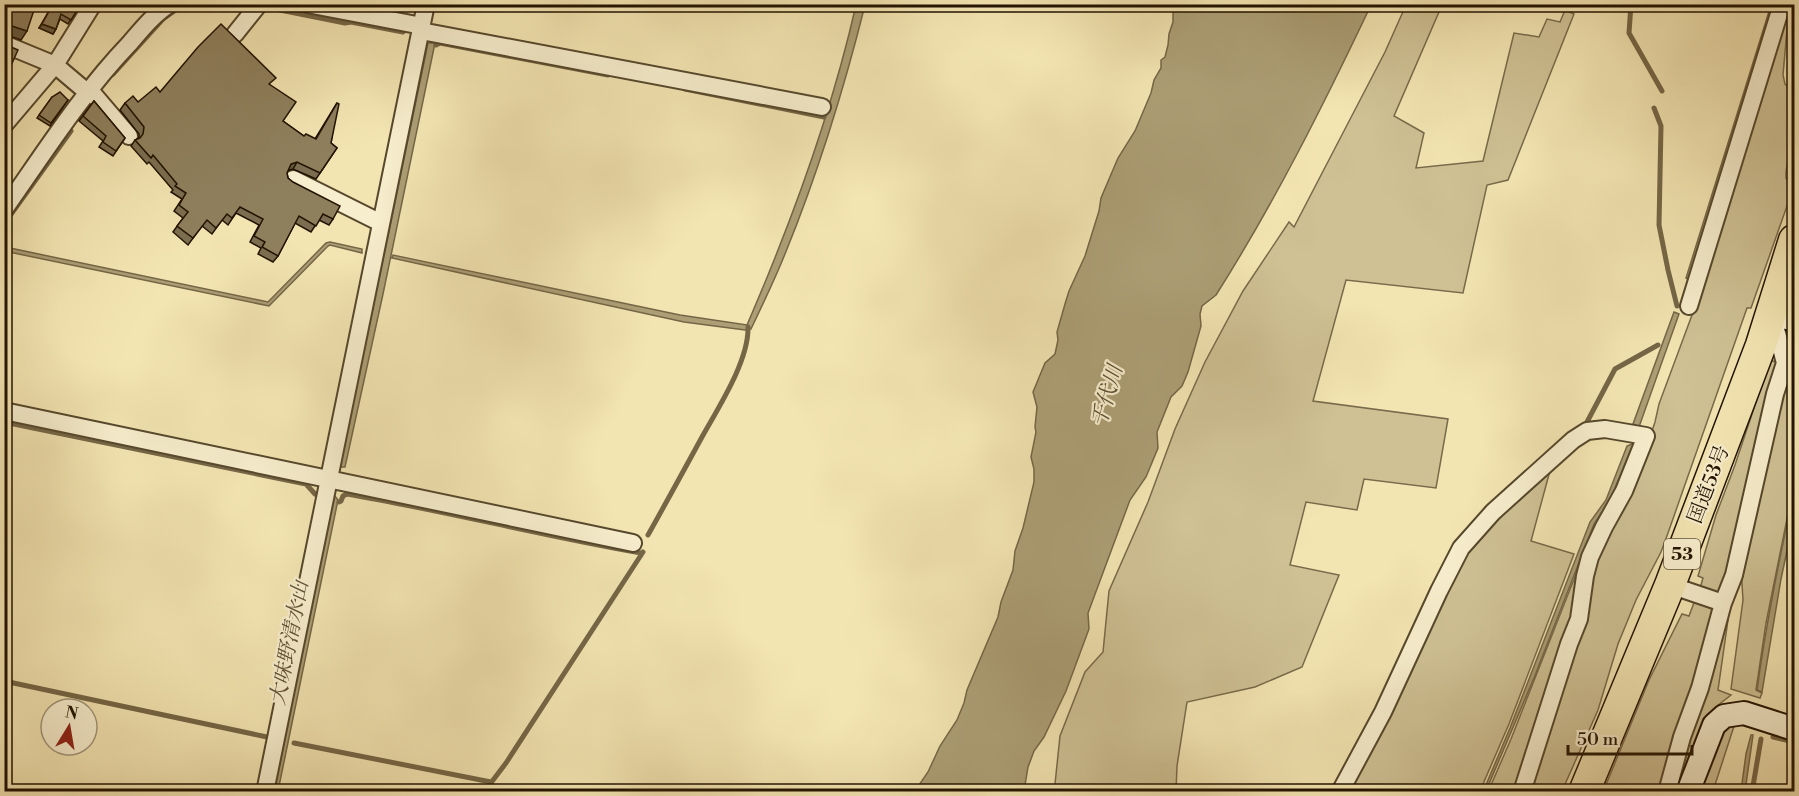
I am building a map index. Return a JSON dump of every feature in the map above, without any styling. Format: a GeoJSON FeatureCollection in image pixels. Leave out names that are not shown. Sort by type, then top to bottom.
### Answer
{"type":"FeatureCollection","features":[{"type":"Feature","properties":{"kind":"highway","name":"国道53号"},"geometry":{"type":"LineString","coordinates":[[1584,792],[1783,317],[1794,240]]}},
{"type":"Feature","properties":{"kind":"street"},"geometry":{"type":"LineString","coordinates":[[4,125],[55,65],[93,4]]}},
{"type":"Feature","properties":{"kind":"street"},"geometry":{"type":"LineString","coordinates":[[4,210],[111,62],[159,11],[170,4]]}},
{"type":"Feature","properties":{"kind":"street"},"geometry":{"type":"LineString","coordinates":[[235,34],[260,4]]}},
{"type":"Feature","properties":{"kind":"street"},"geometry":{"type":"LineString","coordinates":[[307,4],[822,107]]}},
{"type":"Feature","properties":{"kind":"street"},"geometry":{"type":"LineString","coordinates":[[265,792],[426,4]]}},
{"type":"Feature","properties":{"kind":"street"},"geometry":{"type":"LineString","coordinates":[[1689,306],[1782,4]]}},
{"type":"Feature","properties":{"kind":"street"},"geometry":{"type":"LineString","coordinates":[[4,44],[55,65],[88,91],[129,136]]}},
{"type":"Feature","properties":{"kind":"street"},"geometry":{"type":"LineString","coordinates":[[293,179],[381,223]]}},
{"type":"Feature","properties":{"kind":"street"},"geometry":{"type":"LineString","coordinates":[[1667,792],[1682,737],[1700,688],[1723,603],[1734,574],[1775,394],[1785,363],[1783,317]]}},
{"type":"Feature","properties":{"kind":"street"},"geometry":{"type":"LineString","coordinates":[[4,411],[633,543]]}},
{"type":"Feature","properties":{"kind":"street"},"geometry":{"type":"LineString","coordinates":[[1340,792],[1383,712],[1461,548],[1493,512],[1573,440],[1587,431],[1605,429],[1646,436],[1624,491],[1590,557],[1585,576],[1580,619],[1569,644],[1522,792]]}},
{"type":"Feature","properties":{"kind":"street"},"geometry":{"type":"LineString","coordinates":[[1670,585],[1723,603]]}},
{"type":"Feature","properties":{"kind":"street"},"geometry":{"type":"LineString","coordinates":[[1688,792],[1714,725],[1724,716],[1744,713],[1794,729]]}},
{"type":"Feature","properties":{"kind":"shaded area"},"geometry":{"type":"Polygon","coordinates":[[[1406,5],[1442,5],[1394,116],[1424,133],[1416,168],[1483,161],[1514,33],[1539,37],[1547,19],[1560,22],[1565,10],[1574,14],[1508,180],[1487,185],[1463,293],[1346,280],[1313,401],[1448,419],[1436,488],[1364,479],[1357,510],[1306,502],[1290,565],[1339,575],[1302,667],[1255,687],[1187,702],[1177,766],[1176,791],[1066,791],[1055,784],[1060,736],[1085,672],[1103,652],[1109,591],[1148,502],[1175,429],[1205,362],[1243,291],[1289,222],[1294,227],[1385,52],[1406,5]]]}},
{"type":"Feature","properties":{"kind":"shaded area"},"geometry":{"type":"Polygon","coordinates":[[[1789,7],[1783,75],[1785,84],[1794,92],[1794,122],[1786,172],[1786,178],[1793,189],[1751,308],[1747,308],[1661,552],[1636,600],[1618,644],[1598,710],[1562,791],[1526,792],[1586,583],[1643,458],[1659,404],[1692,315],[1789,7]]]}},
{"type":"Feature","properties":{"kind":"shaded area"},"geometry":{"type":"Polygon","coordinates":[[[1794,24],[1794,86],[1788,76],[1794,24]]]}},
{"type":"Feature","properties":{"kind":"shaded area"},"geometry":{"type":"Polygon","coordinates":[[[1770,360],[1778,363],[1732,564],[1720,596],[1699,592],[1703,578],[1698,576],[1716,515],[1770,360]]]}},
{"type":"Feature","properties":{"kind":"shaded area"},"geometry":{"type":"Polygon","coordinates":[[[1794,370],[1794,484],[1766,623],[1756,690],[1762,693],[1760,698],[1731,689],[1743,600],[1741,567],[1780,396],[1794,370]]]}},
{"type":"Feature","properties":{"kind":"shaded area"},"geometry":{"type":"Polygon","coordinates":[[[1551,467],[1531,541],[1574,554],[1509,724],[1480,791],[1347,792],[1468,548],[1509,503],[1551,467]]]}},
{"type":"Feature","properties":{"kind":"shaded area"},"geometry":{"type":"Polygon","coordinates":[[[1613,498],[1576,605],[1517,791],[1488,792],[1595,526],[1613,498]]]}},
{"type":"Feature","properties":{"kind":"shaded area"},"geometry":{"type":"Polygon","coordinates":[[[1695,600],[1717,608],[1662,791],[1603,792],[1649,680],[1682,614],[1689,616],[1695,600]]]}},
{"type":"Feature","properties":{"kind":"shaded area"},"geometry":{"type":"Polygon","coordinates":[[[1725,611],[1729,613],[1718,690],[1731,695],[1711,713],[1678,791],[1673,792],[1725,611]]]}},
{"type":"Feature","properties":{"kind":"shaded area"},"geometry":{"type":"Polygon","coordinates":[[[1735,723],[1713,791],[1697,792],[1722,732],[1735,723]]]}},
{"type":"Feature","properties":{"kind":"water"},"geometry":{"type":"Polygon","coordinates":[[[856,5],[865,5],[830,131],[785,254],[751,329],[684,322],[392,258],[393,255],[680,315],[747,325],[780,247],[809,167],[835,87],[856,5]]]}},
{"type":"Feature","properties":{"kind":"water","name":"千代川"},"geometry":{"type":"Polygon","coordinates":[[[1175,5],[1371,5],[1279,188],[1216,295],[1202,306],[1201,326],[1188,372],[1182,386],[1171,397],[1157,432],[1158,448],[1146,477],[1130,500],[1088,613],[1089,629],[1066,691],[1044,737],[1034,751],[1028,767],[1024,791],[915,791],[957,720],[967,690],[998,617],[1013,570],[1015,551],[1034,482],[1031,457],[1036,432],[1037,407],[1033,392],[1045,363],[1055,354],[1057,332],[1065,304],[1085,256],[1101,198],[1118,158],[1135,131],[1154,80],[1161,68],[1161,60],[1165,57],[1168,45],[1175,5]]]}},
{"type":"Feature","properties":{"kind":"water"},"geometry":{"type":"Polygon","coordinates":[[[1771,5],[1778,5],[1691,280],[1686,278],[1771,5]]]}},
{"type":"Feature","properties":{"kind":"water"},"geometry":{"type":"Polygon","coordinates":[[[428,43],[435,43],[345,467],[340,467],[428,43]]]}},
{"type":"Feature","properties":{"kind":"water"},"geometry":{"type":"Polygon","coordinates":[[[326,243],[362,249],[362,253],[328,246],[269,306],[4,251],[5,247],[268,302],[326,243]]]}},
{"type":"Feature","properties":{"kind":"water"},"geometry":{"type":"Polygon","coordinates":[[[1674,312],[1679,314],[1639,427],[1633,424],[1674,312]]]}},
{"type":"Feature","properties":{"kind":"water"},"geometry":{"type":"Polygon","coordinates":[[[1634,443],[1610,500],[1594,524],[1534,678],[1486,791],[1483,792],[1590,522],[1606,500],[1627,446],[1634,443]]]}},
{"type":"Feature","properties":{"kind":"water"},"geometry":{"type":"Polygon","coordinates":[[[1794,490],[1794,518],[1762,692],[1757,690],[1794,490]]]}},
{"type":"Feature","properties":{"kind":"water"},"geometry":{"type":"Polygon","coordinates":[[[334,495],[338,500],[278,791],[274,792],[334,495]]]}},
{"type":"Feature","properties":{"kind":"water"},"geometry":{"type":"Polygon","coordinates":[[[1751,735],[1753,735],[1745,791],[1741,791],[1746,754],[1751,735]]]}},
{"type":"Feature","properties":{"kind":"building"},"geometry":{"type":"Polygon","coordinates":[[[4,4],[36,4],[27,31],[9,25],[4,27],[4,4]]]}},
{"type":"Feature","properties":{"kind":"building"},"geometry":{"type":"Polygon","coordinates":[[[53,4],[81,4],[71,20],[61,14],[56,29],[42,24],[53,4]]]}},
{"type":"Feature","properties":{"kind":"building"},"geometry":{"type":"Polygon","coordinates":[[[221,24],[276,78],[269,84],[296,102],[283,121],[304,136],[306,134],[316,139],[337,103],[339,104],[331,143],[337,148],[320,173],[297,162],[291,164],[287,173],[288,178],[293,182],[340,206],[333,219],[323,214],[316,226],[299,216],[278,256],[262,247],[265,242],[254,236],[263,219],[240,207],[232,218],[227,214],[216,228],[207,220],[193,238],[177,226],[188,212],[179,205],[186,193],[175,186],[177,184],[153,155],[151,158],[135,140],[143,134],[144,127],[125,103],[133,96],[138,102],[156,87],[160,92],[221,24]]]}},
{"type":"Feature","properties":{"kind":"building"},"geometry":{"type":"Polygon","coordinates":[[[4,44],[18,50],[9,70],[4,68],[4,44]]]}},
{"type":"Feature","properties":{"kind":"building"},"geometry":{"type":"Polygon","coordinates":[[[60,92],[68,100],[51,123],[39,115],[52,97],[60,92]]]}},
{"type":"Feature","properties":{"kind":"building"},"geometry":{"type":"Polygon","coordinates":[[[94,101],[125,138],[116,151],[103,142],[106,136],[83,116],[94,101]]]}},
{"type":"Feature","properties":{"kind":"waterway"},"geometry":{"type":"LineString","coordinates":[[113,74],[163,19],[184,4]]}},
{"type":"Feature","properties":{"kind":"waterway"},"geometry":{"type":"LineString","coordinates":[[1631,4],[1629,33],[1662,91]]}},
{"type":"Feature","properties":{"kind":"waterway"},"geometry":{"type":"LineString","coordinates":[[270,8],[403,32]]}},
{"type":"Feature","properties":{"kind":"waterway"},"geometry":{"type":"LineString","coordinates":[[436,45],[440,43],[608,75]]}},
{"type":"Feature","properties":{"kind":"waterway"},"geometry":{"type":"LineString","coordinates":[[685,89],[824,117]]}},
{"type":"Feature","properties":{"kind":"waterway"},"geometry":{"type":"LineString","coordinates":[[1654,108],[1661,126],[1659,225],[1677,306]]}},
{"type":"Feature","properties":{"kind":"waterway"},"geometry":{"type":"LineString","coordinates":[[4,224],[71,131]]}},
{"type":"Feature","properties":{"kind":"waterway"},"geometry":{"type":"LineString","coordinates":[[648,535],[731,384],[743,354],[748,327]]}},
{"type":"Feature","properties":{"kind":"waterway"},"geometry":{"type":"LineString","coordinates":[[1587,422],[1615,369],[1658,345]]}},
{"type":"Feature","properties":{"kind":"waterway"},"geometry":{"type":"LineString","coordinates":[[4,422],[306,484],[315,494]]}},
{"type":"Feature","properties":{"kind":"waterway"},"geometry":{"type":"LineString","coordinates":[[339,502],[347,494],[641,553]]}},
{"type":"Feature","properties":{"kind":"waterway"},"geometry":{"type":"LineString","coordinates":[[484,792],[506,763],[643,552]]}},
{"type":"Feature","properties":{"kind":"waterway"},"geometry":{"type":"LineString","coordinates":[[4,681],[267,737]]}},
{"type":"Feature","properties":{"kind":"waterway"},"geometry":{"type":"LineString","coordinates":[[1773,737],[1794,742]]}},
{"type":"Feature","properties":{"kind":"waterway"},"geometry":{"type":"LineString","coordinates":[[1752,792],[1761,739]]}},
{"type":"Feature","properties":{"kind":"waterway"},"geometry":{"type":"LineString","coordinates":[[294,743],[491,782]]}},
{"type":"Feature","properties":{"kind":"water label","name":"大味野清水山"},"geometry":{"type":"Point","coordinates":[289,643]}}]}
